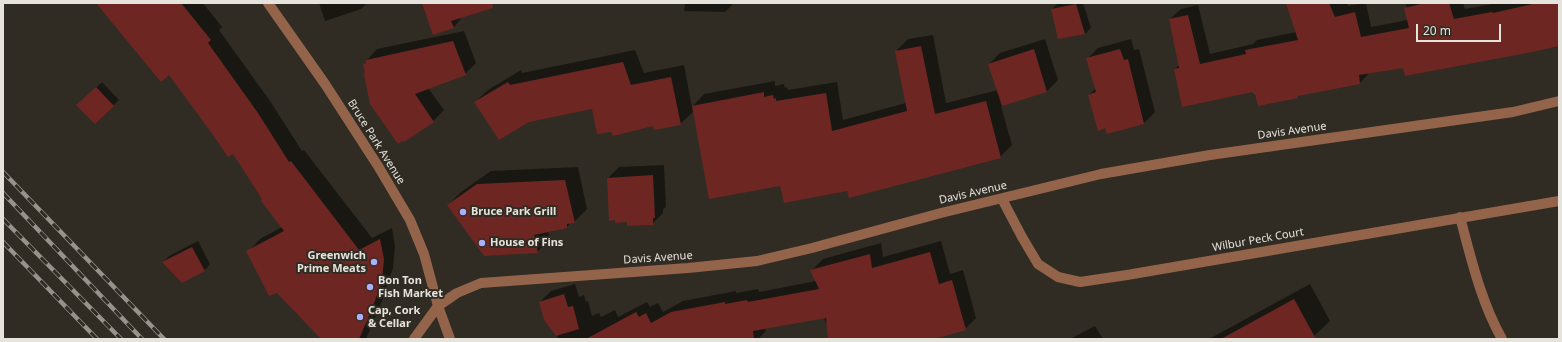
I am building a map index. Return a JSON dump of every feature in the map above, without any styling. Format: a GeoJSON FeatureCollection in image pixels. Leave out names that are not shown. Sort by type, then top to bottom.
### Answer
{"type":"FeatureCollection","features":[{"type":"Feature","properties":{"kind":"street","name":"Bruce Park Avenue"},"geometry":{"type":"LineString","coordinates":[[268,3],[341,109],[378,166],[410,220],[424,254],[438,306],[450,339]]}},
{"type":"Feature","properties":{"kind":"street","name":"Davis Avenue"},"geometry":{"type":"LineString","coordinates":[[414,339],[438,306],[456,293],[481,283],[688,268],[756,261],[1101,174],[1210,155],[1513,112],[1559,102]]}},
{"type":"Feature","properties":{"kind":"street","name":"Wilbur Peck Court"},"geometry":{"type":"LineString","coordinates":[[1002,199],[1038,264],[1058,278],[1080,282],[1559,201]]}},
{"type":"Feature","properties":{"kind":"street"},"geometry":{"type":"LineString","coordinates":[[1460,217],[1476,275],[1495,326],[1502,339]]}},
{"type":"Feature","properties":{"kind":"building"},"geometry":{"type":"Polygon","coordinates":[[[96,3],[181,3],[211,40],[208,43],[258,113],[289,162],[291,161],[359,250],[380,239],[384,259],[382,281],[359,339],[321,339],[277,293],[269,296],[246,251],[284,231],[261,201],[262,199],[233,154],[228,157],[169,75],[161,82],[96,3]]]}},
{"type":"Feature","properties":{"kind":"building"},"geometry":{"type":"Polygon","coordinates":[[[422,3],[492,3],[493,8],[451,21],[454,28],[433,35],[422,3]]]}},
{"type":"Feature","properties":{"kind":"building"},"geometry":{"type":"Polygon","coordinates":[[[1286,3],[1329,3],[1335,17],[1355,12],[1361,37],[1409,28],[1404,8],[1425,3],[1449,3],[1454,19],[1493,13],[1537,3],[1559,3],[1559,46],[1405,76],[1403,68],[1359,75],[1360,84],[1298,96],[1298,98],[1258,106],[1255,94],[1253,94],[1253,92],[1182,107],[1174,69],[1179,68],[1169,19],[1188,15],[1200,64],[1246,54],[1245,50],[1298,40],[1286,3]]]}},
{"type":"Feature","properties":{"kind":"building"},"geometry":{"type":"Polygon","coordinates":[[[1076,4],[1085,34],[1058,39],[1051,9],[1076,4]]]}},
{"type":"Feature","properties":{"kind":"building"},"geometry":{"type":"Polygon","coordinates":[[[453,41],[466,75],[415,94],[434,122],[404,142],[402,141],[398,144],[370,104],[363,64],[366,63],[366,60],[453,41]]]}},
{"type":"Feature","properties":{"kind":"building"},"geometry":{"type":"Polygon","coordinates":[[[921,46],[935,114],[986,101],[1001,158],[849,198],[847,191],[784,203],[780,186],[709,199],[692,106],[764,92],[764,97],[773,95],[774,99],[776,98],[776,101],[826,93],[832,131],[907,111],[895,51],[921,46]]]}},
{"type":"Feature","properties":{"kind":"building"},"geometry":{"type":"Polygon","coordinates":[[[1034,49],[1047,92],[1002,106],[988,64],[1034,49]]]}},
{"type":"Feature","properties":{"kind":"building"},"geometry":{"type":"Polygon","coordinates":[[[1120,49],[1124,60],[1128,59],[1144,124],[1107,134],[1105,128],[1098,131],[1088,95],[1096,92],[1086,58],[1120,49]]]}},
{"type":"Feature","properties":{"kind":"building"},"geometry":{"type":"Polygon","coordinates":[[[623,62],[631,85],[671,77],[681,125],[654,130],[653,126],[613,136],[611,132],[597,134],[592,109],[529,122],[499,140],[474,102],[508,82],[510,85],[623,62]]]}},
{"type":"Feature","properties":{"kind":"building"},"geometry":{"type":"Polygon","coordinates":[[[96,87],[114,106],[95,124],[76,105],[96,87]]]}},
{"type":"Feature","properties":{"kind":"building"},"geometry":{"type":"Polygon","coordinates":[[[653,175],[655,218],[653,218],[653,225],[627,226],[627,222],[615,223],[615,220],[609,221],[607,178],[653,175]]]}},
{"type":"Feature","properties":{"kind":"building"},"geometry":{"type":"Polygon","coordinates":[[[565,180],[575,223],[567,224],[567,228],[534,235],[538,253],[484,256],[447,205],[477,184],[565,180]]]}},
{"type":"Feature","properties":{"kind":"building"},"geometry":{"type":"Polygon","coordinates":[[[192,247],[205,271],[182,283],[162,262],[192,247]]]}},
{"type":"Feature","properties":{"kind":"building"},"geometry":{"type":"Polygon","coordinates":[[[930,252],[939,284],[952,280],[966,330],[934,339],[828,339],[826,318],[753,331],[754,339],[586,339],[636,312],[639,317],[646,313],[651,323],[671,312],[725,302],[725,304],[747,300],[748,302],[819,289],[810,270],[870,254],[872,268],[930,252]]]}},
{"type":"Feature","properties":{"kind":"building"},"geometry":{"type":"Polygon","coordinates":[[[564,294],[568,307],[573,306],[579,329],[556,336],[544,320],[539,302],[564,294]]]}},
{"type":"Feature","properties":{"kind":"building"},"geometry":{"type":"Polygon","coordinates":[[[1294,299],[1316,339],[1221,339],[1294,299]]]}},
{"type":"Feature","properties":{"kind":"railway"},"geometry":{"type":"LineString","coordinates":[[3,172],[164,339]]}},
{"type":"Feature","properties":{"kind":"railway"},"geometry":{"type":"LineString","coordinates":[[3,193],[142,339]]}},
{"type":"Feature","properties":{"kind":"railway"},"geometry":{"type":"LineString","coordinates":[[3,219],[121,339]]}},
{"type":"Feature","properties":{"kind":"railway"},"geometry":{"type":"LineString","coordinates":[[3,242],[97,339]]}},
{"type":"Feature","properties":{"kind":"place","name":"Bruce Park Grill"},"geometry":{"type":"Point","coordinates":[463,212]}},
{"type":"Feature","properties":{"kind":"place","name":"House of Fins"},"geometry":{"type":"Point","coordinates":[482,243]}},
{"type":"Feature","properties":{"kind":"place","name":"Greenwich Prime Meats"},"geometry":{"type":"Point","coordinates":[374,262]}},
{"type":"Feature","properties":{"kind":"place","name":"Bon Ton Fish Market"},"geometry":{"type":"Point","coordinates":[370,287]}},
{"type":"Feature","properties":{"kind":"place","name":"Cap, Cork & Cellar"},"geometry":{"type":"Point","coordinates":[360,317]}}]}
